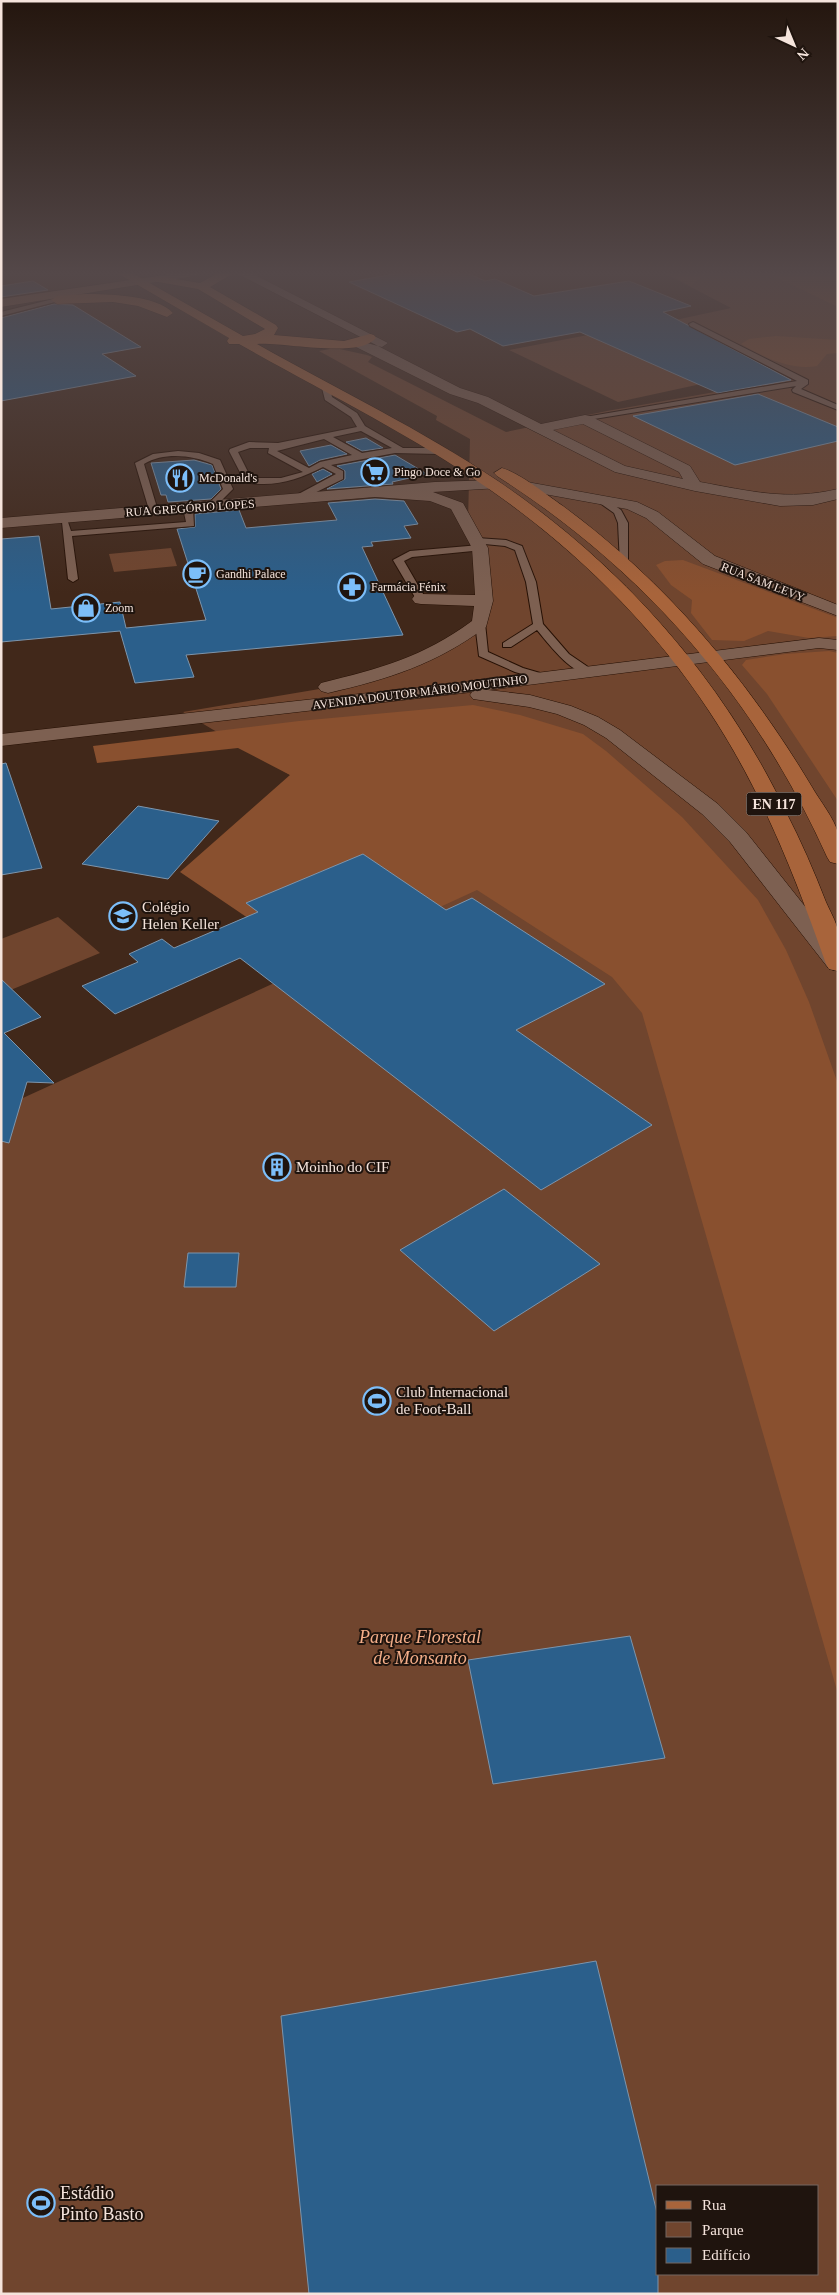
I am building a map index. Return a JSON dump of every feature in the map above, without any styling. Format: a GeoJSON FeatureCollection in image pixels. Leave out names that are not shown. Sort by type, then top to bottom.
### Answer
{"type":"FeatureCollection","features":[{"type":"Feature","properties":{"kind":"main road","name":"EN 117"},"geometry":{"type":"LineString","coordinates":[[328,380],[494,485],[545,524],[608,579],[681,659],[719,710],[762,782],[789,834],[811,888],[838,964]]}},
{"type":"Feature","properties":{"kind":"main road"},"geometry":{"type":"LineString","coordinates":[[493,467],[527,487],[573,520],[625,564],[669,606],[713,655],[752,707],[798,781],[838,857]]}},
{"type":"Feature","properties":{"kind":"main road"},"geometry":{"type":"LineString","coordinates":[[494,485],[527,487]]}},
{"type":"Feature","properties":{"kind":"street"},"geometry":{"type":"LineString","coordinates":[[434,380],[456,391],[483,400],[620,469],[695,486],[780,500],[813,500],[838,494]]}},
{"type":"Feature","properties":{"kind":"street"},"geometry":{"type":"LineString","coordinates":[[454,380],[470,388],[483,400]]}},
{"type":"Feature","properties":{"kind":"street"},"geometry":{"type":"LineString","coordinates":[[540,428],[585,419],[685,469],[695,486]]}},
{"type":"Feature","properties":{"kind":"street"},"geometry":{"type":"LineString","coordinates":[[460,465],[464,473],[465,486],[460,510],[478,544],[484,601],[480,623]]}},
{"type":"Feature","properties":{"kind":"street"},"geometry":{"type":"LineString","coordinates":[[460,510],[462,501],[470,491],[494,485]]}},
{"type":"Feature","properties":{"kind":"street","name":"RUA GREGÓRIO LOPES"},"geometry":{"type":"LineString","coordinates":[[1,523],[494,485]]}},
{"type":"Feature","properties":{"kind":"street","name":"RUA SAM LEVY"},"geometry":{"type":"LineString","coordinates":[[527,487],[632,506],[652,515],[709,560],[728,570],[838,611]]}},
{"type":"Feature","properties":{"kind":"street","name":"RUA GREGÓRIO LOPES"},"geometry":{"type":"LineString","coordinates":[[379,493],[432,496],[451,502],[460,510]]}},
{"type":"Feature","properties":{"kind":"street"},"geometry":{"type":"LineString","coordinates":[[421,600],[484,601]]}},
{"type":"Feature","properties":{"kind":"street","name":"AVENIDA DOUTOR MÁRIO MOUTINHO"},"geometry":{"type":"LineString","coordinates":[[1,724],[290,693],[360,680],[400,669],[451,645],[480,623]]}},
{"type":"Feature","properties":{"kind":"street","name":"AVENIDA DOUTOR MÁRIO MOUTINHO"},"geometry":{"type":"LineString","coordinates":[[1,740],[431,692],[713,655],[819,643],[838,645]]}},
{"type":"Feature","properties":{"kind":"street"},"geometry":{"type":"LineString","coordinates":[[400,669],[384,675],[377,685],[390,692],[408,694]]}},
{"type":"Feature","properties":{"kind":"street"},"geometry":{"type":"LineString","coordinates":[[431,692],[495,696],[530,702],[564,710],[591,721],[613,734],[710,809],[738,837],[838,964]]}},
{"type":"Feature","properties":{"kind":"lane"},"geometry":{"type":"LineString","coordinates":[[801,380],[805,382]]}},
{"type":"Feature","properties":{"kind":"lane"},"geometry":{"type":"LineString","coordinates":[[331,382],[328,398],[354,415],[362,428],[401,450]]}},
{"type":"Feature","properties":{"kind":"lane"},"geometry":{"type":"LineString","coordinates":[[805,382],[796,390],[838,408]]}},
{"type":"Feature","properties":{"kind":"lane"},"geometry":{"type":"LineString","coordinates":[[585,419],[805,382]]}},
{"type":"Feature","properties":{"kind":"lane"},"geometry":{"type":"LineString","coordinates":[[362,428],[278,446],[249,445],[233,451],[248,480],[266,483],[302,475],[323,464],[361,456],[401,450],[438,451]]}},
{"type":"Feature","properties":{"kind":"lane"},"geometry":{"type":"LineString","coordinates":[[326,436],[361,456]]}},
{"type":"Feature","properties":{"kind":"lane"},"geometry":{"type":"LineString","coordinates":[[278,446],[271,451],[308,471]]}},
{"type":"Feature","properties":{"kind":"lane"},"geometry":{"type":"LineString","coordinates":[[153,511],[139,463],[154,456],[191,453],[204,455],[217,462],[228,489],[212,506]]}},
{"type":"Feature","properties":{"kind":"lane"},"geometry":{"type":"LineString","coordinates":[[294,500],[340,477],[340,473],[323,464]]}},
{"type":"Feature","properties":{"kind":"lane"},"geometry":{"type":"LineString","coordinates":[[600,499],[618,512],[623,523],[625,564]]}},
{"type":"Feature","properties":{"kind":"lane"},"geometry":{"type":"LineString","coordinates":[[67,534],[191,524],[188,508]]}},
{"type":"Feature","properties":{"kind":"lane"},"geometry":{"type":"LineString","coordinates":[[64,517],[73,579]]}},
{"type":"Feature","properties":{"kind":"lane"},"geometry":{"type":"LineString","coordinates":[[421,600],[398,560],[410,554],[478,544],[506,543],[519,548],[531,582],[538,625],[565,656],[587,671]]}},
{"type":"Feature","properties":{"kind":"lane"},"geometry":{"type":"LineString","coordinates":[[480,623],[483,654],[519,670],[543,677]]}},
{"type":"Feature","properties":{"kind":"lane"},"geometry":{"type":"LineString","coordinates":[[507,645],[538,625]]}},
{"type":"Feature","properties":{"kind":"green space","name":"Parque Florestal de Monsanto"},"geometry":{"type":"Polygon","coordinates":[[[372,380],[404,380],[506,432],[607,411],[749,386],[738,380],[838,380],[838,2294],[1,2294],[1,1108],[316,964],[406,843],[183,712],[361,682],[418,664],[482,613],[468,521],[470,439],[436,420],[437,416],[372,380]]]}},
{"type":"Feature","properties":{"kind":"green space"},"geometry":{"type":"Polygon","coordinates":[[[572,380],[692,380],[701,384],[618,402],[572,380]]]}},
{"type":"Feature","properties":{"kind":"green space"},"geometry":{"type":"Polygon","coordinates":[[[171,548],[177,566],[114,572],[109,554],[171,548]]]}},
{"type":"Feature","properties":{"kind":"green space"},"geometry":{"type":"Polygon","coordinates":[[[58,917],[100,953],[1,994],[1,939],[58,917]]]}},
{"type":"Feature","properties":{"kind":"shaded area"},"geometry":{"type":"Polygon","coordinates":[[[683,560],[838,618],[838,636],[809,638],[768,631],[744,641],[712,640],[691,613],[692,600],[671,585],[656,565],[665,561],[683,560]]]}},
{"type":"Feature","properties":{"kind":"shaded area"},"geometry":{"type":"Polygon","coordinates":[[[829,651],[838,653],[838,801],[767,694],[742,665],[746,660],[785,654],[829,651]]]}},
{"type":"Feature","properties":{"kind":"shaded area"},"geometry":{"type":"Polygon","coordinates":[[[473,705],[520,715],[583,734],[606,751],[682,817],[758,900],[786,950],[809,1002],[838,1084],[838,1694],[642,1013],[612,977],[477,890],[316,964],[180,872],[290,775],[238,748],[97,763],[93,746],[299,721],[473,705]]]}},
{"type":"Feature","properties":{"kind":"building"},"geometry":{"type":"Polygon","coordinates":[[[1,380],[114,380],[1,401],[1,380]]]}},
{"type":"Feature","properties":{"kind":"building"},"geometry":{"type":"Polygon","coordinates":[[[689,380],[790,380],[718,393],[689,380]]]}},
{"type":"Feature","properties":{"kind":"building"},"geometry":{"type":"Polygon","coordinates":[[[758,394],[838,427],[838,441],[735,465],[633,416],[758,394]]]}},
{"type":"Feature","properties":{"kind":"building"},"geometry":{"type":"Polygon","coordinates":[[[366,438],[383,448],[362,451],[346,442],[366,438]]]}},
{"type":"Feature","properties":{"kind":"building"},"geometry":{"type":"Polygon","coordinates":[[[331,445],[347,454],[320,460],[309,466],[300,451],[331,445]]]}},
{"type":"Feature","properties":{"kind":"building"},"geometry":{"type":"Polygon","coordinates":[[[395,455],[427,474],[392,482],[393,484],[327,489],[345,479],[345,471],[337,466],[395,455]]]}},
{"type":"Feature","properties":{"kind":"building"},"geometry":{"type":"Polygon","coordinates":[[[194,460],[212,465],[221,489],[211,499],[168,502],[166,495],[161,495],[151,463],[194,460]]]}},
{"type":"Feature","properties":{"kind":"building"},"geometry":{"type":"Polygon","coordinates":[[[323,469],[332,474],[317,482],[312,474],[323,469]]]}},
{"type":"Feature","properties":{"kind":"building"},"geometry":{"type":"Polygon","coordinates":[[[375,499],[404,501],[418,524],[404,526],[411,538],[371,542],[373,546],[362,547],[403,635],[186,655],[194,677],[135,683],[120,631],[1,642],[1,539],[39,536],[51,609],[120,602],[126,628],[206,620],[177,529],[195,527],[195,514],[239,510],[246,528],[337,520],[328,503],[375,499]]]}},
{"type":"Feature","properties":{"kind":"building"},"geometry":{"type":"Polygon","coordinates":[[[6,763],[42,868],[1,875],[1,764],[6,763]]]}},
{"type":"Feature","properties":{"kind":"building"},"geometry":{"type":"Polygon","coordinates":[[[138,806],[219,821],[168,879],[82,864],[138,806]]]}},
{"type":"Feature","properties":{"kind":"building"},"geometry":{"type":"Polygon","coordinates":[[[363,854],[446,910],[472,898],[605,984],[516,1030],[652,1125],[541,1190],[240,958],[115,1014],[82,986],[138,962],[129,954],[162,939],[174,948],[258,912],[246,903],[363,854]]]}},
{"type":"Feature","properties":{"kind":"building"},"geometry":{"type":"Polygon","coordinates":[[[1,979],[41,1017],[4,1033],[54,1083],[27,1082],[9,1143],[1,1141],[1,979]]]}},
{"type":"Feature","properties":{"kind":"building"},"geometry":{"type":"Polygon","coordinates":[[[504,1189],[600,1264],[494,1331],[400,1250],[504,1189]]]}},
{"type":"Feature","properties":{"kind":"building"},"geometry":{"type":"Polygon","coordinates":[[[188,1253],[239,1253],[236,1287],[184,1287],[188,1253]]]}},
{"type":"Feature","properties":{"kind":"building"},"geometry":{"type":"Polygon","coordinates":[[[630,1636],[665,1758],[493,1784],[468,1660],[630,1636]]]}},
{"type":"Feature","properties":{"kind":"building"},"geometry":{"type":"Polygon","coordinates":[[[596,1961],[656,2209],[656,2275],[658,2275],[658,2294],[309,2294],[281,2016],[596,1961]]]}},
{"type":"Feature","properties":{"kind":"place","name":"Pingo Doce & Go"},"geometry":{"type":"Point","coordinates":[375,472]}},
{"type":"Feature","properties":{"kind":"place","name":"McDonald's"},"geometry":{"type":"Point","coordinates":[180,478]}},
{"type":"Feature","properties":{"kind":"place","name":"Gandhi Palace"},"geometry":{"type":"Point","coordinates":[197,574]}},
{"type":"Feature","properties":{"kind":"place","name":"Farmácia Fénix"},"geometry":{"type":"Point","coordinates":[352,587]}},
{"type":"Feature","properties":{"kind":"place","name":"Zoom"},"geometry":{"type":"Point","coordinates":[86,608]}},
{"type":"Feature","properties":{"kind":"place","name":"Colégio Helen Keller"},"geometry":{"type":"Point","coordinates":[123,916]}},
{"type":"Feature","properties":{"kind":"place","name":"Moinho do CIF"},"geometry":{"type":"Point","coordinates":[277,1167]}},
{"type":"Feature","properties":{"kind":"place","name":"Club Internacional de Foot-Ball"},"geometry":{"type":"Point","coordinates":[377,1401]}},
{"type":"Feature","properties":{"kind":"place","name":"Estádio Pinto Basto"},"geometry":{"type":"Point","coordinates":[41,2203]}}]}
